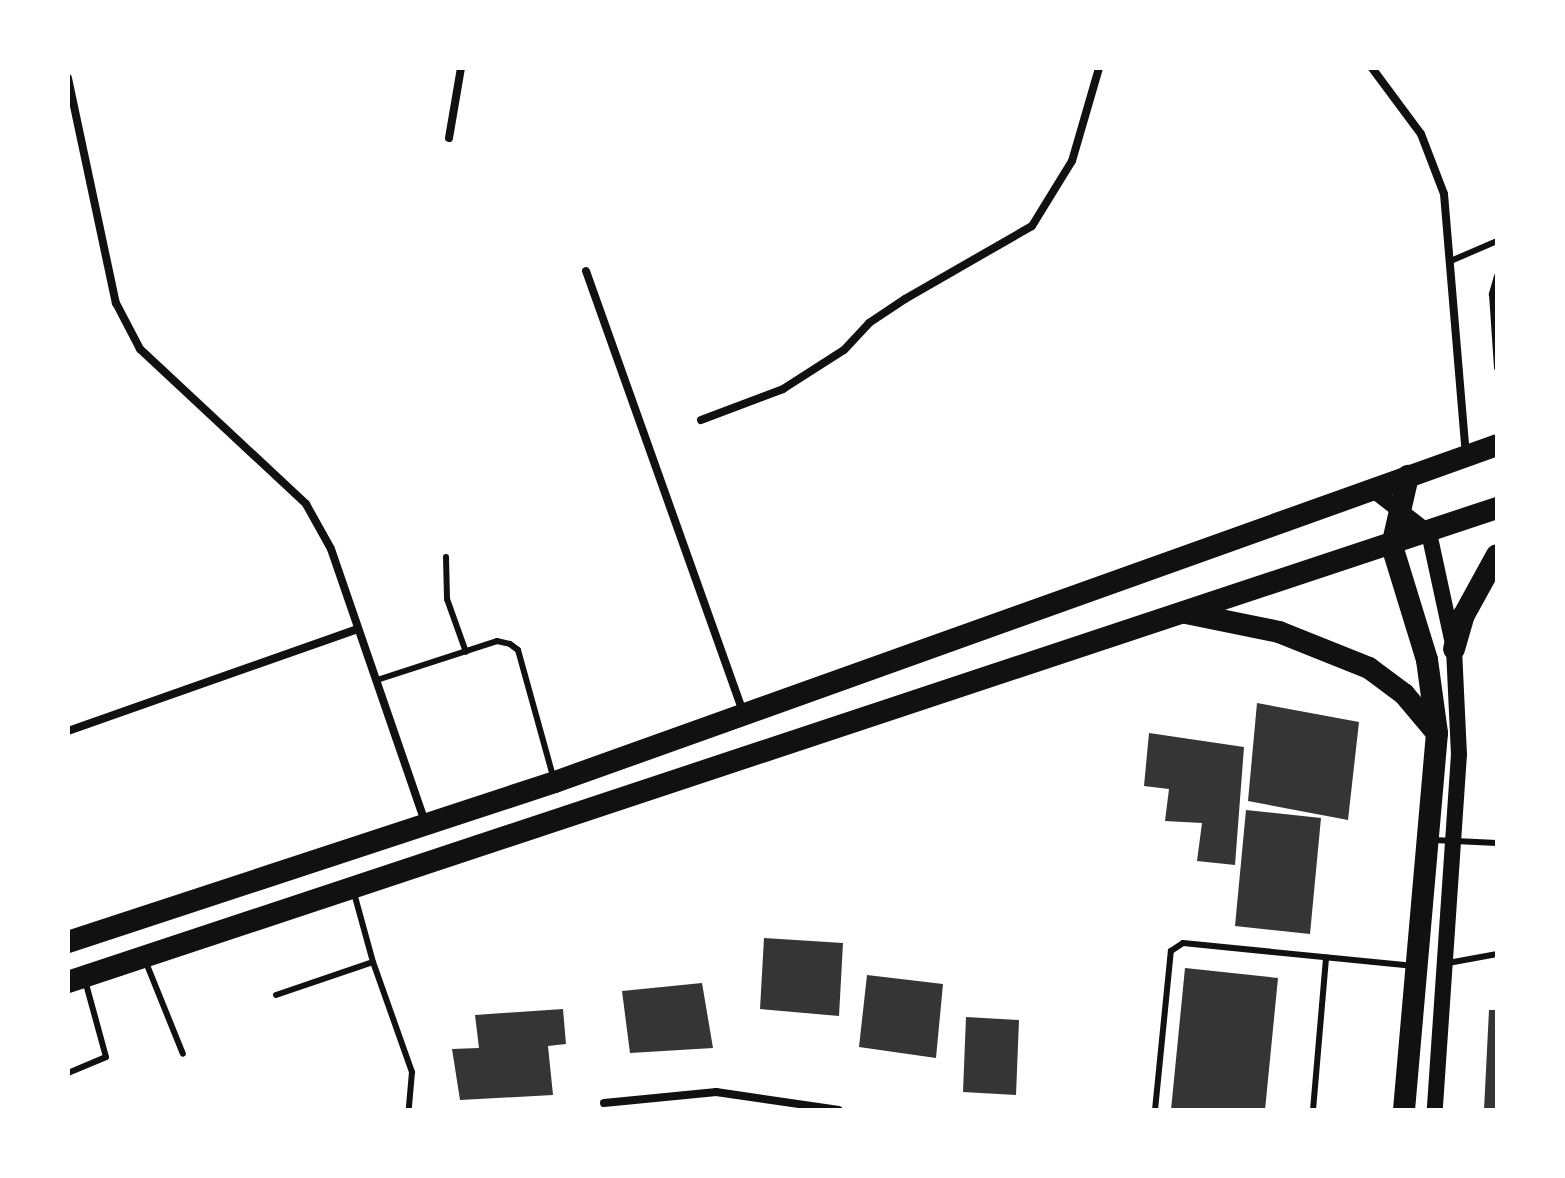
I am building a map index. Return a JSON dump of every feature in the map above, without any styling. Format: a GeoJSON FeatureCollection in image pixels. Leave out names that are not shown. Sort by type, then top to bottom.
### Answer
{"type":"FeatureCollection","features":[{"type":"Feature","properties":{"kind":"highway"},"geometry":{"type":"LineString","coordinates":[[68,942],[555,782],[1497,445]]}},
{"type":"Feature","properties":{"kind":"highway"},"geometry":{"type":"LineString","coordinates":[[1404,1110],[1437,733],[1427,660],[1392,546],[1408,476]]}},
{"type":"Feature","properties":{"kind":"highway"},"geometry":{"type":"LineString","coordinates":[[76,979],[1392,546],[1497,508]]}},
{"type":"Feature","properties":{"kind":"highway"},"geometry":{"type":"LineString","coordinates":[[1454,649],[1464,615],[1497,555]]}},
{"type":"Feature","properties":{"kind":"highway"},"geometry":{"type":"LineString","coordinates":[[1186,613],[1279,632],[1369,668],[1404,694],[1437,733]]}},
{"type":"Feature","properties":{"kind":"main road"},"geometry":{"type":"LineString","coordinates":[[1372,489],[1429,533],[1454,649],[1459,754],[1448,963],[1435,1110]]}},
{"type":"Feature","properties":{"kind":"street"},"geometry":{"type":"LineString","coordinates":[[449,138],[461,68]]}},
{"type":"Feature","properties":{"kind":"street"},"geometry":{"type":"LineString","coordinates":[[701,420],[783,389],[844,350],[869,323],[905,299],[1032,226],[1049,206],[1078,147],[1099,68]]}},
{"type":"Feature","properties":{"kind":"street"},"geometry":{"type":"LineString","coordinates":[[1372,68],[1421,134],[1444,194],[1453,260],[1466,455]]}},
{"type":"Feature","properties":{"kind":"street"},"geometry":{"type":"LineString","coordinates":[[68,78],[116,303],[140,349],[306,504],[331,549],[425,823]]}},
{"type":"Feature","properties":{"kind":"street"},"geometry":{"type":"LineString","coordinates":[[586,271],[744,714]]}},
{"type":"Feature","properties":{"kind":"street"},"geometry":{"type":"LineString","coordinates":[[68,731],[357,629]]}},
{"type":"Feature","properties":{"kind":"street"},"geometry":{"type":"LineString","coordinates":[[604,1103],[670,1094],[753,1093],[839,1110]]}},
{"type":"Feature","properties":{"kind":"lane"},"geometry":{"type":"LineString","coordinates":[[1453,260],[1497,241]]}},
{"type":"Feature","properties":{"kind":"lane"},"geometry":{"type":"LineString","coordinates":[[1497,276],[1492,294],[1497,368]]}},
{"type":"Feature","properties":{"kind":"lane"},"geometry":{"type":"LineString","coordinates":[[446,557],[444,589],[466,652]]}},
{"type":"Feature","properties":{"kind":"lane"},"geometry":{"type":"LineString","coordinates":[[377,680],[497,641],[518,650],[555,782]]}},
{"type":"Feature","properties":{"kind":"lane"},"geometry":{"type":"LineString","coordinates":[[1430,840],[1497,843]]}},
{"type":"Feature","properties":{"kind":"lane"},"geometry":{"type":"LineString","coordinates":[[352,886],[373,962],[412,1072],[409,1110]]}},
{"type":"Feature","properties":{"kind":"lane"},"geometry":{"type":"LineString","coordinates":[[1155,1110],[1171,951],[1183,943],[1203,942],[1418,966]]}},
{"type":"Feature","properties":{"kind":"lane"},"geometry":{"type":"LineString","coordinates":[[1448,963],[1497,954]]}},
{"type":"Feature","properties":{"kind":"lane"},"geometry":{"type":"LineString","coordinates":[[144,956],[183,1054]]}},
{"type":"Feature","properties":{"kind":"lane"},"geometry":{"type":"LineString","coordinates":[[1313,1110],[1326,958]]}},
{"type":"Feature","properties":{"kind":"lane"},"geometry":{"type":"LineString","coordinates":[[276,995],[373,962]]}},
{"type":"Feature","properties":{"kind":"lane"},"geometry":{"type":"LineString","coordinates":[[68,1073],[106,1057],[76,979]]}},
{"type":"Feature","properties":{"kind":"building"},"geometry":{"type":"Polygon","coordinates":[[[1257,703],[1359,722],[1348,820],[1248,801],[1257,703]]]}},
{"type":"Feature","properties":{"kind":"building"},"geometry":{"type":"Polygon","coordinates":[[[1149,733],[1244,747],[1235,865],[1197,861],[1202,823],[1165,821],[1169,789],[1144,786],[1149,733]]]}},
{"type":"Feature","properties":{"kind":"building"},"geometry":{"type":"Polygon","coordinates":[[[1246,810],[1321,818],[1310,934],[1235,926],[1246,810]]]}},
{"type":"Feature","properties":{"kind":"building"},"geometry":{"type":"Polygon","coordinates":[[[764,938],[843,943],[839,1016],[760,1009],[764,938]]]}},
{"type":"Feature","properties":{"kind":"building"},"geometry":{"type":"Polygon","coordinates":[[[1185,968],[1278,978],[1265,1110],[1171,1110],[1185,968]]]}},
{"type":"Feature","properties":{"kind":"building"},"geometry":{"type":"Polygon","coordinates":[[[867,975],[943,984],[936,1058],[859,1047],[867,975]]]}},
{"type":"Feature","properties":{"kind":"building"},"geometry":{"type":"Polygon","coordinates":[[[702,983],[713,1048],[630,1053],[622,991],[702,983]]]}},
{"type":"Feature","properties":{"kind":"building"},"geometry":{"type":"Polygon","coordinates":[[[563,1009],[566,1044],[548,1046],[553,1095],[460,1100],[452,1049],[479,1048],[475,1015],[563,1009]]]}},
{"type":"Feature","properties":{"kind":"building"},"geometry":{"type":"Polygon","coordinates":[[[1489,1010],[1497,1010],[1497,1110],[1484,1110],[1489,1010]]]}},
{"type":"Feature","properties":{"kind":"building"},"geometry":{"type":"Polygon","coordinates":[[[966,1017],[1019,1020],[1016,1095],[963,1092],[966,1017]]]}}]}
